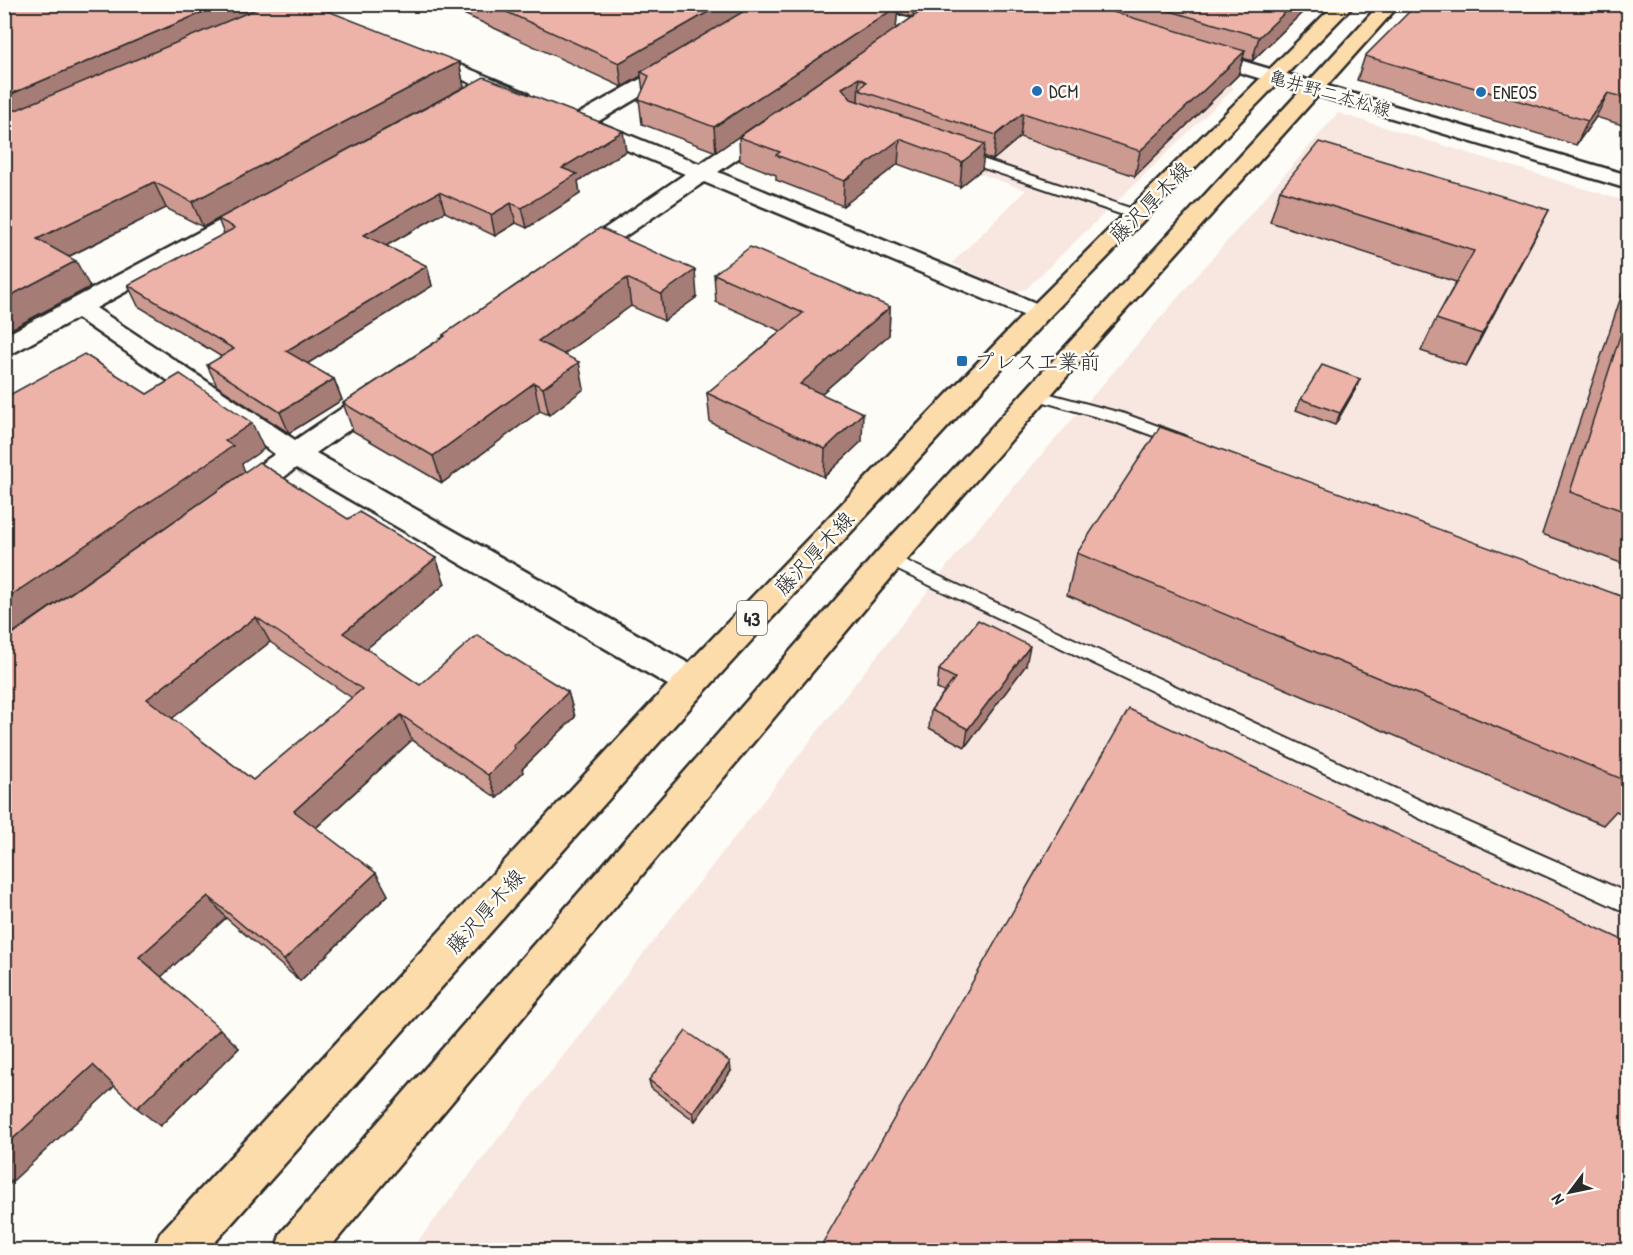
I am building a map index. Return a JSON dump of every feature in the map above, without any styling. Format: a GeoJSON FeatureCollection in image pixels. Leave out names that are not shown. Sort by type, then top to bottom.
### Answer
{"type":"FeatureCollection","features":[{"type":"Feature","properties":{"kind":"main road","name":"藤沢厚木線"},"geometry":{"type":"LineString","coordinates":[[177,1251],[692,682],[1039,313],[1346,4]]}},
{"type":"Feature","properties":{"kind":"main road","name":"藤沢厚木線"},"geometry":{"type":"LineString","coordinates":[[298,1251],[889,560],[1035,395],[1391,4]]}},
{"type":"Feature","properties":{"kind":"street"},"geometry":{"type":"LineString","coordinates":[[820,4],[927,19],[888,46]]}},
{"type":"Feature","properties":{"kind":"street"},"geometry":{"type":"LineString","coordinates":[[402,48],[1039,313]]}},
{"type":"Feature","properties":{"kind":"street","name":"亀井野二本松線"},"geometry":{"type":"LineString","coordinates":[[1185,50],[1629,182]]}},
{"type":"Feature","properties":{"kind":"street"},"geometry":{"type":"LineString","coordinates":[[561,114],[702,52]]}},
{"type":"Feature","properties":{"kind":"street"},"geometry":{"type":"LineString","coordinates":[[469,95],[490,84]]}},
{"type":"Feature","properties":{"kind":"street"},"geometry":{"type":"LineString","coordinates":[[557,273],[800,106]]}},
{"type":"Feature","properties":{"kind":"street"},"geometry":{"type":"LineString","coordinates":[[4,347],[284,196]]}},
{"type":"Feature","properties":{"kind":"street"},"geometry":{"type":"LineString","coordinates":[[78,307],[295,454],[692,682]]}},
{"type":"Feature","properties":{"kind":"street"},"geometry":{"type":"LineString","coordinates":[[217,509],[401,380]]}},
{"type":"Feature","properties":{"kind":"lane"},"geometry":{"type":"LineString","coordinates":[[953,153],[1137,215]]}},
{"type":"Feature","properties":{"kind":"lane"},"geometry":{"type":"LineString","coordinates":[[1035,395],[1120,418],[1199,447]]}},
{"type":"Feature","properties":{"kind":"lane"},"geometry":{"type":"LineString","coordinates":[[889,560],[1447,822],[1629,903]]}},
{"type":"Feature","properties":{"kind":"shaded area"},"geometry":{"type":"Polygon","coordinates":[[[1221,77],[1234,88],[1026,289],[1011,292],[952,263],[1026,190],[815,115],[1221,77]]]}},
{"type":"Feature","properties":{"kind":"shaded area"},"geometry":{"type":"Polygon","coordinates":[[[1338,113],[1628,202],[1628,1250],[411,1250],[967,541],[1338,113]]]}},
{"type":"Feature","properties":{"kind":"building"},"geometry":{"type":"Polygon","coordinates":[[[4,4],[222,4],[4,97],[4,4]]]}},
{"type":"Feature","properties":{"kind":"building"},"geometry":{"type":"Polygon","coordinates":[[[268,4],[310,4],[459,62],[192,202],[154,182],[37,239],[76,261],[4,299],[4,115],[268,4]]]}},
{"type":"Feature","properties":{"kind":"building"},"geometry":{"type":"Polygon","coordinates":[[[489,4],[722,4],[619,63],[489,4]]]}},
{"type":"Feature","properties":{"kind":"building"},"geometry":{"type":"Polygon","coordinates":[[[756,4],[892,4],[898,6],[714,127],[639,99],[649,76],[641,72],[756,4]]]}},
{"type":"Feature","properties":{"kind":"building"},"geometry":{"type":"Polygon","coordinates":[[[932,4],[1086,4],[1245,51],[1140,151],[1023,113],[996,135],[861,91],[860,89],[866,82],[859,78],[842,88],[851,99],[985,144],[962,162],[900,139],[844,181],[776,155],[780,152],[739,137],[932,4]]]}},
{"type":"Feature","properties":{"kind":"building"},"geometry":{"type":"Polygon","coordinates":[[[1146,4],[1294,4],[1259,37],[1146,4]]]}},
{"type":"Feature","properties":{"kind":"building"},"geometry":{"type":"Polygon","coordinates":[[[1417,4],[1629,4],[1629,99],[1608,93],[1588,121],[1365,56],[1417,4]]]}},
{"type":"Feature","properties":{"kind":"building"},"geometry":{"type":"Polygon","coordinates":[[[484,77],[623,131],[562,168],[577,174],[522,208],[511,203],[491,215],[439,192],[364,235],[427,266],[286,351],[334,379],[280,412],[207,365],[234,349],[128,285],[235,228],[218,219],[484,77]]]}},
{"type":"Feature","properties":{"kind":"building"},"geometry":{"type":"Polygon","coordinates":[[[1319,142],[1549,210],[1482,334],[1436,319],[1474,251],[1280,190],[1319,142]]]}},
{"type":"Feature","properties":{"kind":"building"},"geometry":{"type":"Polygon","coordinates":[[[600,228],[695,270],[661,294],[627,278],[538,341],[579,362],[543,388],[534,383],[433,456],[343,403],[445,336],[443,335],[600,228]]]}},
{"type":"Feature","properties":{"kind":"building"},"geometry":{"type":"Polygon","coordinates":[[[750,247],[890,307],[800,384],[863,413],[825,449],[707,393],[803,313],[714,274],[750,247]]]}},
{"type":"Feature","properties":{"kind":"building"},"geometry":{"type":"Polygon","coordinates":[[[1629,308],[1629,513],[1570,492],[1629,308]]]}},
{"type":"Feature","properties":{"kind":"building"},"geometry":{"type":"Polygon","coordinates":[[[84,354],[147,394],[180,374],[252,423],[225,441],[233,446],[4,600],[4,398],[84,354]]]}},
{"type":"Feature","properties":{"kind":"building"},"geometry":{"type":"Polygon","coordinates":[[[1322,365],[1360,379],[1340,413],[1301,399],[1322,365]]]}},
{"type":"Feature","properties":{"kind":"building"},"geometry":{"type":"Polygon","coordinates":[[[1160,427],[1629,599],[1629,782],[1077,553],[1160,427]]]}},
{"type":"Feature","properties":{"kind":"building"},"geometry":{"type":"Polygon","coordinates":[[[259,462],[348,519],[359,512],[436,558],[343,633],[420,685],[477,635],[568,692],[513,746],[515,748],[488,775],[401,715],[294,811],[376,873],[284,960],[208,896],[139,957],[220,1029],[137,1108],[93,1065],[4,1147],[4,640],[259,462]],[[256,617],[147,699],[253,780],[362,689],[256,617]]]}},
{"type":"Feature","properties":{"kind":"building"},"geometry":{"type":"Polygon","coordinates":[[[978,620],[1030,646],[968,729],[931,710],[955,678],[939,670],[978,620]]]}},
{"type":"Feature","properties":{"kind":"building"},"geometry":{"type":"Polygon","coordinates":[[[1129,709],[1629,943],[1629,1251],[818,1251],[1129,709]]]}},
{"type":"Feature","properties":{"kind":"building"},"geometry":{"type":"Polygon","coordinates":[[[686,1031],[730,1062],[693,1113],[649,1080],[686,1031]]]}},
{"type":"Feature","properties":{"kind":"place","name":"DCM"},"geometry":{"type":"Point","coordinates":[1037,91]}},
{"type":"Feature","properties":{"kind":"place","name":"ENEOS"},"geometry":{"type":"Point","coordinates":[1481,92]}},
{"type":"Feature","properties":{"kind":"place","name":"プレス工業前"},"geometry":{"type":"Point","coordinates":[962,361]}}]}
